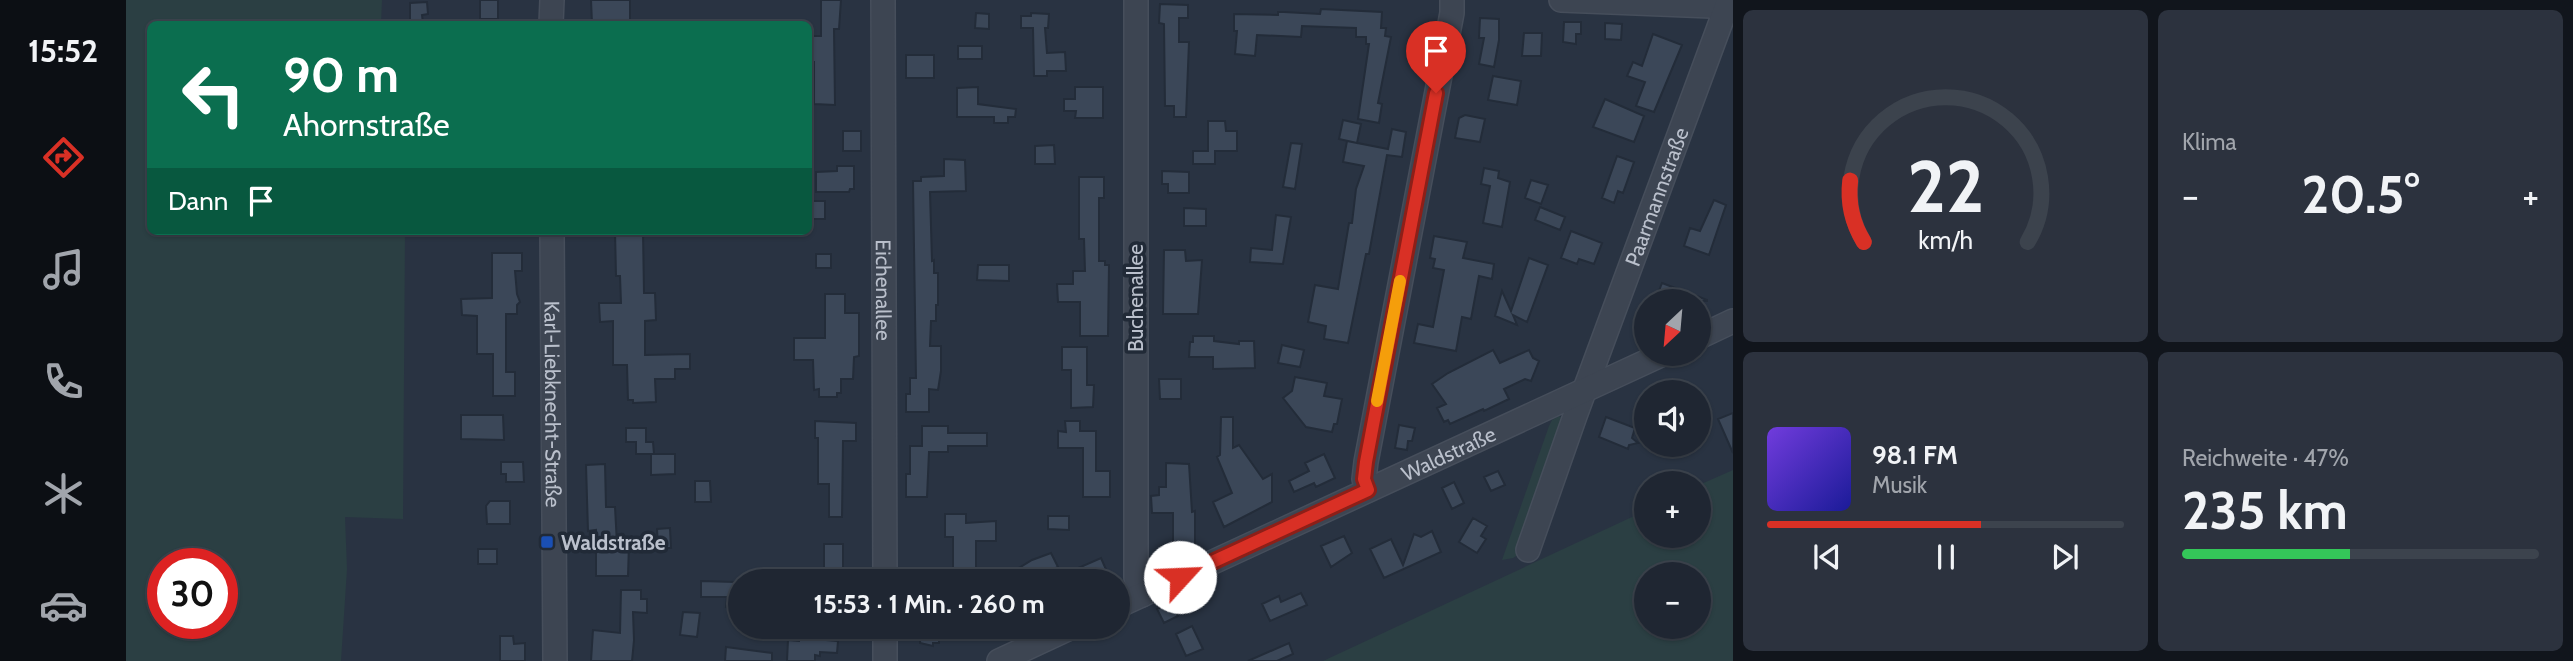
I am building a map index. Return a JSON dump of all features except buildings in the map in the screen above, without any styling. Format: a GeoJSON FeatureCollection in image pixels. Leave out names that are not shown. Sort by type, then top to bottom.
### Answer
{"type":"FeatureCollection","features":[{"type":"Feature","properties":{"kind":"street"},"geometry":{"type":"LineString","coordinates":[[551,21],[552,0]]}},
{"type":"Feature","properties":{"kind":"street","name":"Eichenallee"},"geometry":{"type":"LineString","coordinates":[[883,0],[885,569]]}},
{"type":"Feature","properties":{"kind":"street","name":"Buchenallee"},"geometry":{"type":"LineString","coordinates":[[1136,0],[1136,578],[1142,595]]}},
{"type":"Feature","properties":{"kind":"street"},"geometry":{"type":"LineString","coordinates":[[1368,490],[1364,479],[1366,462],[1452,13],[1452,0]]}},
{"type":"Feature","properties":{"kind":"street"},"geometry":{"type":"LineString","coordinates":[[1562,0],[1727,6]]}},
{"type":"Feature","properties":{"kind":"street","name":"Paarmannstraße"},"geometry":{"type":"LineString","coordinates":[[1528,550],[1727,6]]}},
{"type":"Feature","properties":{"kind":"street","name":"Karl-Liebknecht-Straße"},"geometry":{"type":"LineString","coordinates":[[552,235],[555,661]]}},
{"type":"Feature","properties":{"kind":"street"},"geometry":{"type":"LineString","coordinates":[[1712,331],[1733,321]]}},
{"type":"Feature","properties":{"kind":"street","name":"Waldstraße"},"geometry":{"type":"LineString","coordinates":[[1130,600],[1637,366]]}},
{"type":"Feature","properties":{"kind":"street"},"geometry":{"type":"LineString","coordinates":[[885,639],[885,661]]}},
{"type":"Feature","properties":{"kind":"street"},"geometry":{"type":"LineString","coordinates":[[999,661],[1046,639]]}},
{"type":"Feature","properties":{"kind":"green space"},"geometry":{"type":"Polygon","coordinates":[[[126,0],[382,0],[381,21],[147,21],[147,235],[405,235],[403,519],[345,517],[347,569],[341,661],[126,661],[126,0]]]}},
{"type":"Feature","properties":{"kind":"green space"},"geometry":{"type":"Polygon","coordinates":[[[1559,416],[1565,420],[1518,555],[1502,560],[1549,426],[1552,420],[1559,416]]]}},
{"type":"Feature","properties":{"kind":"green space"},"geometry":{"type":"Polygon","coordinates":[[[1733,470],[1733,661],[1323,661],[1634,516],[1634,548],[1711,548],[1711,480],[1733,470]]]}},
{"type":"Feature","properties":{"kind":"slow traffic"},"geometry":{"type":"LineString","coordinates":[[1377,401],[1400,281]]}},
{"type":"Feature","properties":{"kind":"place","name":"Waldstraße"},"geometry":{"type":"Point","coordinates":[547,542]}},
{"type":"Feature","properties":{"kind":"route"},"geometry":{"type":"LineString","coordinates":[[1180,577],[1368,490],[1364,479],[1366,462],[1436,93]]}}]}
